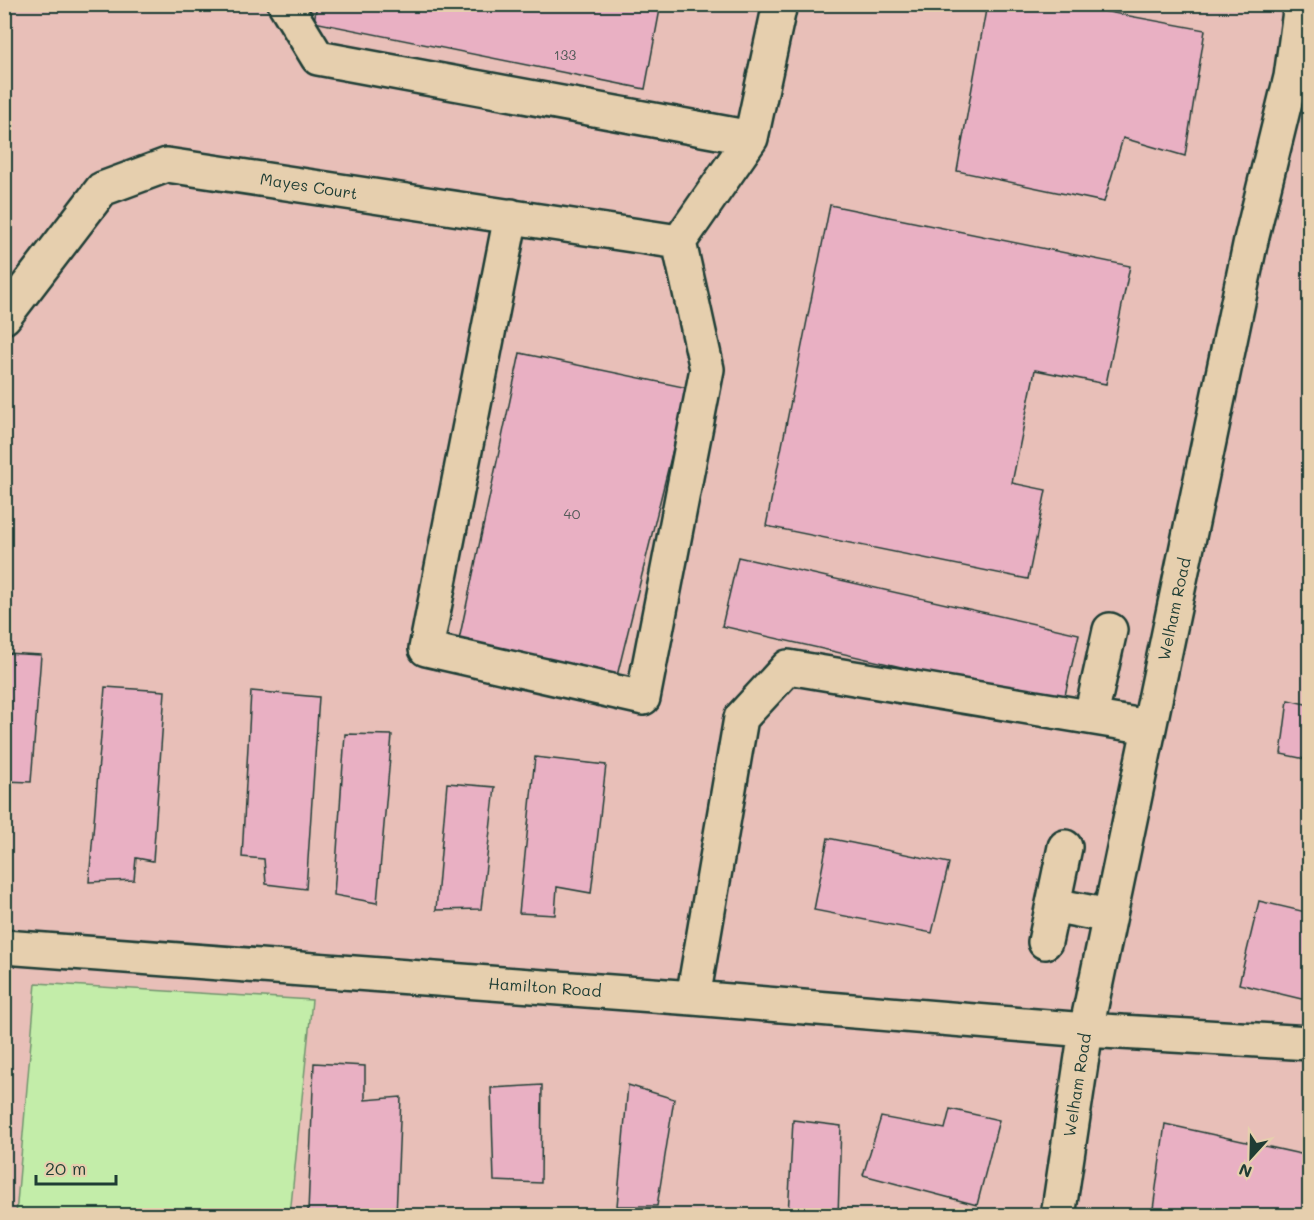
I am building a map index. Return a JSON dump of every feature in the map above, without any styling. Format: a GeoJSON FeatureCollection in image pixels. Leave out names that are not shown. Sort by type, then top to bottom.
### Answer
{"type":"FeatureCollection","features":[{"type":"Feature","properties":{"kind":"street"},"geometry":{"type":"LineString","coordinates":[[285,4],[318,58],[751,138]]}},
{"type":"Feature","properties":{"kind":"street"},"geometry":{"type":"LineString","coordinates":[[511,216],[426,649],[643,698],[707,369],[679,242],[751,138],[780,4]]}},
{"type":"Feature","properties":{"kind":"street","name":"Welham Road"},"geometry":{"type":"LineString","coordinates":[[1058,1215],[1086,1029],[1251,240],[1300,78],[1301,4]]}},
{"type":"Feature","properties":{"kind":"street","name":"Mayes Court"},"geometry":{"type":"LineString","coordinates":[[4,317],[102,189],[167,165],[679,242]]}},
{"type":"Feature","properties":{"kind":"street"},"geometry":{"type":"LineString","coordinates":[[1091,716],[1110,630]]}},
{"type":"Feature","properties":{"kind":"street"},"geometry":{"type":"LineString","coordinates":[[693,998],[741,718],[788,668],[1149,727]]}},
{"type":"Feature","properties":{"kind":"street"},"geometry":{"type":"LineString","coordinates":[[1045,942],[1065,847]]}},
{"type":"Feature","properties":{"kind":"street"},"geometry":{"type":"LineString","coordinates":[[1053,905],[1109,916]]}},
{"type":"Feature","properties":{"kind":"street","name":"Hamilton Road"},"geometry":{"type":"LineString","coordinates":[[4,947],[1086,1029],[1310,1043]]}},
{"type":"Feature","properties":{"kind":"shaded area"},"geometry":{"type":"Polygon","coordinates":[[[5,5],[1309,5],[1309,1215],[5,1215],[5,5]]]}},
{"type":"Feature","properties":{"kind":"green space"},"geometry":{"type":"Polygon","coordinates":[[[36,983],[312,1000],[290,1215],[16,1215],[36,983]]]}},
{"type":"Feature","properties":{"kind":"building"},"geometry":{"type":"Polygon","coordinates":[[[317,4],[661,4],[645,89],[314,22],[317,4]]]}},
{"type":"Feature","properties":{"kind":"building"},"geometry":{"type":"Polygon","coordinates":[[[987,4],[1065,4],[1205,30],[1185,156],[1123,138],[1104,202],[957,171],[987,4]]]}},
{"type":"Feature","properties":{"kind":"building"},"geometry":{"type":"Polygon","coordinates":[[[830,205],[1130,266],[1106,384],[1035,370],[1012,483],[1046,490],[1028,579],[766,526],[830,205]]]}},
{"type":"Feature","properties":{"kind":"building"},"geometry":{"type":"Polygon","coordinates":[[[520,353],[688,388],[617,676],[459,640],[520,353]]]}},
{"type":"Feature","properties":{"kind":"building"},"geometry":{"type":"Polygon","coordinates":[[[738,557],[1079,634],[1063,704],[722,626],[738,557]]]}},
{"type":"Feature","properties":{"kind":"building"},"geometry":{"type":"Polygon","coordinates":[[[4,653],[41,655],[31,782],[4,781],[4,653]]]}},
{"type":"Feature","properties":{"kind":"building"},"geometry":{"type":"Polygon","coordinates":[[[105,687],[165,691],[153,861],[136,858],[134,880],[89,882],[105,687]]]}},
{"type":"Feature","properties":{"kind":"building"},"geometry":{"type":"Polygon","coordinates":[[[251,691],[319,697],[306,889],[266,884],[264,859],[242,857],[251,691]]]}},
{"type":"Feature","properties":{"kind":"building"},"geometry":{"type":"Polygon","coordinates":[[[1288,700],[1310,705],[1310,760],[1281,754],[1288,700]]]}},
{"type":"Feature","properties":{"kind":"building"},"geometry":{"type":"Polygon","coordinates":[[[345,734],[392,735],[377,903],[334,895],[345,734]]]}},
{"type":"Feature","properties":{"kind":"building"},"geometry":{"type":"Polygon","coordinates":[[[535,757],[606,765],[591,893],[557,887],[555,915],[519,913],[535,757]]]}},
{"type":"Feature","properties":{"kind":"building"},"geometry":{"type":"Polygon","coordinates":[[[447,783],[495,787],[481,909],[436,910],[447,783]]]}},
{"type":"Feature","properties":{"kind":"building"},"geometry":{"type":"Polygon","coordinates":[[[828,838],[949,863],[932,933],[814,910],[828,838]]]}},
{"type":"Feature","properties":{"kind":"building"},"geometry":{"type":"Polygon","coordinates":[[[1259,901],[1310,913],[1310,1001],[1239,984],[1259,901]]]}},
{"type":"Feature","properties":{"kind":"building"},"geometry":{"type":"Polygon","coordinates":[[[314,1063],[365,1066],[365,1100],[401,1097],[396,1216],[333,1216],[308,1212],[314,1063]]]}},
{"type":"Feature","properties":{"kind":"building"},"geometry":{"type":"Polygon","coordinates":[[[542,1085],[541,1183],[494,1181],[491,1088],[542,1085]]]}},
{"type":"Feature","properties":{"kind":"building"},"geometry":{"type":"Polygon","coordinates":[[[628,1085],[674,1099],[657,1206],[617,1206],[628,1085]]]}},
{"type":"Feature","properties":{"kind":"building"},"geometry":{"type":"Polygon","coordinates":[[[950,1109],[999,1120],[977,1205],[863,1175],[881,1117],[945,1129],[950,1109]]]}},
{"type":"Feature","properties":{"kind":"building"},"geometry":{"type":"Polygon","coordinates":[[[793,1120],[841,1126],[838,1216],[788,1216],[793,1120]]]}},
{"type":"Feature","properties":{"kind":"building"},"geometry":{"type":"Polygon","coordinates":[[[1165,1124],[1310,1156],[1310,1216],[1152,1216],[1165,1124]]]}}]}
